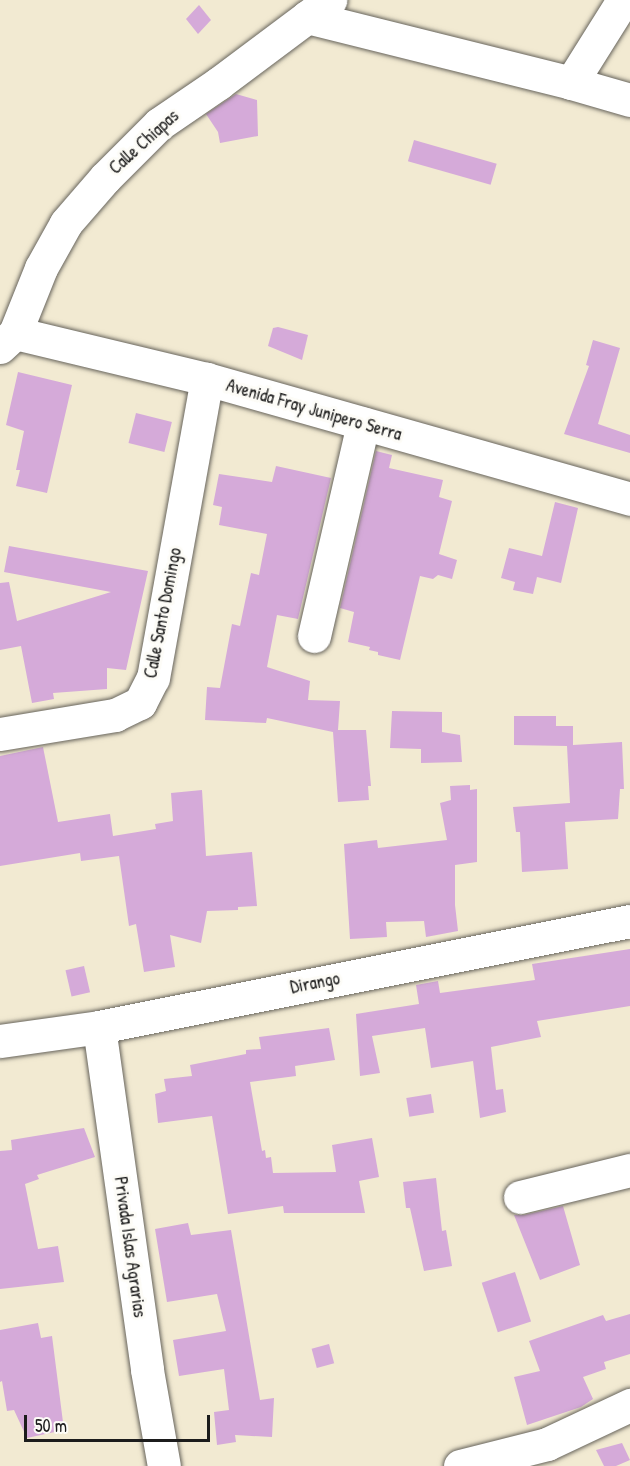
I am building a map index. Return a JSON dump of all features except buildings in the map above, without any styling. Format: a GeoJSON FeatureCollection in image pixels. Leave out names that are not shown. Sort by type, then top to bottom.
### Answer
{"type":"FeatureCollection","features":[{"type":"Feature","properties":{"kind":"street"},"geometry":{"type":"LineString","coordinates":[[571,83],[623,0]]}},
{"type":"Feature","properties":{"kind":"street"},"geometry":{"type":"LineString","coordinates":[[318,9],[630,100]]}},
{"type":"Feature","properties":{"kind":"street","name":"Calle Chiapas"},"geometry":{"type":"LineString","coordinates":[[8,340],[41,268],[66,224],[105,178],[159,124],[219,83],[318,9]]}},
{"type":"Feature","properties":{"kind":"street","name":"Avenida Fray Junipero Serra"},"geometry":{"type":"LineString","coordinates":[[8,340],[207,379],[630,499]]}},
{"type":"Feature","properties":{"kind":"street","name":"Calle Santo Domingo"},"geometry":{"type":"LineString","coordinates":[[0,734],[115,716],[141,703],[153,678],[207,379]]}},
{"type":"Feature","properties":{"kind":"street"},"geometry":{"type":"LineString","coordinates":[[314,636],[363,424]]}},
{"type":"Feature","properties":{"kind":"street","name":"Dirango"},"geometry":{"type":"LineString","coordinates":[[0,1041],[99,1028],[630,921]]}},
{"type":"Feature","properties":{"kind":"street","name":"Privada Islas Agrarias"},"geometry":{"type":"LineString","coordinates":[[99,1028],[147,1370],[164,1466]]}},
{"type":"Feature","properties":{"kind":"street"},"geometry":{"type":"LineString","coordinates":[[520,1197],[630,1170]]}},
{"type":"Feature","properties":{"kind":"street"},"geometry":{"type":"LineString","coordinates":[[460,1466],[547,1444],[626,1418]]}}]}
